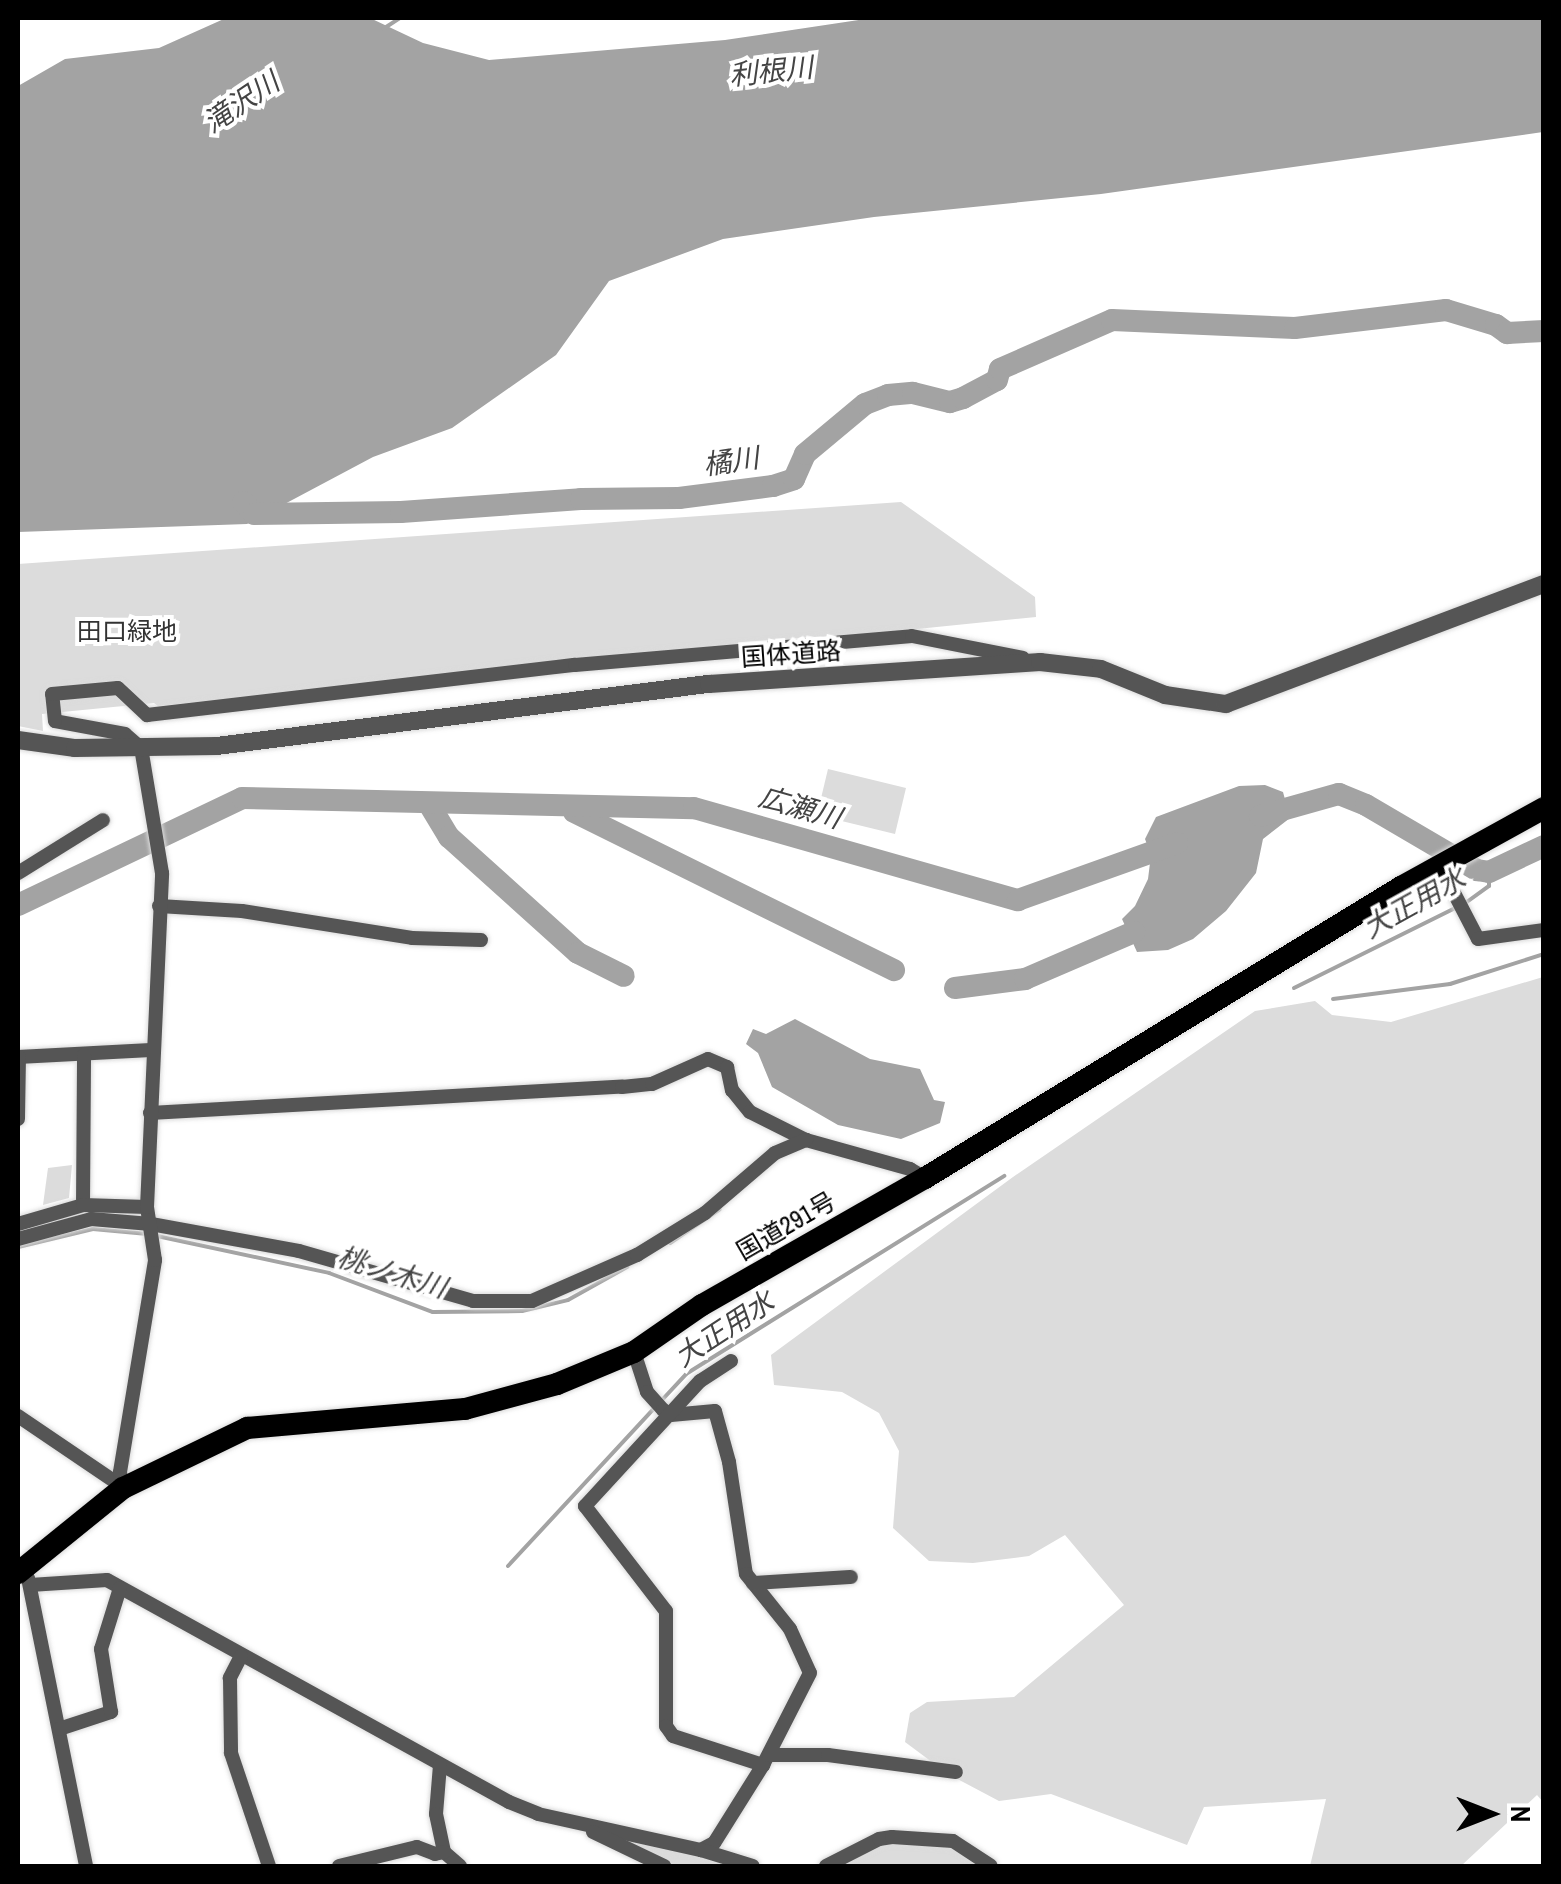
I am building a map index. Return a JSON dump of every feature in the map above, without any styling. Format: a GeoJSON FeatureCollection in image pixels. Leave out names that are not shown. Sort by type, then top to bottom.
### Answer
{"type":"FeatureCollection","features":[{"type":"Feature","properties":{"kind":"highway","name":"国道291号"},"geometry":{"type":"LineString","coordinates":[[24,1575],[124,1488],[247,1428],[466,1409],[557,1384],[634,1352],[702,1305],[924,1178],[1450,860],[1544,808]]}},
{"type":"Feature","properties":{"kind":"street","name":"国体道路"},"geometry":{"type":"LineString","coordinates":[[18,740],[76,748],[217,746],[708,684],[1040,662],[1102,670],[1165,695],[1226,704],[1544,584]]}},
{"type":"Feature","properties":{"kind":"street"},"geometry":{"type":"LineString","coordinates":[[124,1488],[120,1472],[154,1260],[147,1207],[151,1050],[162,873],[140,748],[125,734],[55,721],[52,694],[118,688],[147,715],[576,665],[912,636],[1040,662]]}},
{"type":"Feature","properties":{"kind":"street"},"geometry":{"type":"LineString","coordinates":[[18,873],[103,820]]}},
{"type":"Feature","properties":{"kind":"street"},"geometry":{"type":"LineString","coordinates":[[1450,860],[1457,897],[1478,939],[1544,930]]}},
{"type":"Feature","properties":{"kind":"street"},"geometry":{"type":"LineString","coordinates":[[158,906],[242,911],[412,938],[481,940]]}},
{"type":"Feature","properties":{"kind":"street"},"geometry":{"type":"LineString","coordinates":[[18,1118],[18,1057],[151,1050]]}},
{"type":"Feature","properties":{"kind":"street"},"geometry":{"type":"LineString","coordinates":[[83,1204],[84,1055]]}},
{"type":"Feature","properties":{"kind":"street"},"geometry":{"type":"LineString","coordinates":[[150,1112],[622,1087],[652,1084],[708,1059],[727,1067],[732,1090],[750,1112],[806,1140],[910,1168],[924,1178]]}},
{"type":"Feature","properties":{"kind":"street"},"geometry":{"type":"LineString","coordinates":[[18,1239],[91,1220],[151,1224],[299,1251],[474,1301],[532,1301],[637,1256],[705,1213],[775,1153],[806,1140]]}},
{"type":"Feature","properties":{"kind":"street"},"geometry":{"type":"LineString","coordinates":[[18,1224],[83,1204],[147,1207]]}},
{"type":"Feature","properties":{"kind":"street"},"geometry":{"type":"LineString","coordinates":[[634,1352],[650,1398],[667,1412],[715,1411],[729,1462],[746,1574],[790,1629],[810,1673],[766,1760],[714,1844],[701,1850]]}},
{"type":"Feature","properties":{"kind":"street"},"geometry":{"type":"LineString","coordinates":[[730,1361],[700,1381],[667,1412],[586,1506],[666,1611],[666,1726],[673,1736],[766,1760],[828,1755],[956,1772]]}},
{"type":"Feature","properties":{"kind":"street"},"geometry":{"type":"LineString","coordinates":[[18,1416],[114,1477],[124,1488]]}},
{"type":"Feature","properties":{"kind":"street"},"geometry":{"type":"LineString","coordinates":[[86,1866],[24,1575],[107,1580],[509,1802],[753,1866]]}},
{"type":"Feature","properties":{"kind":"street"},"geometry":{"type":"LineString","coordinates":[[753,1583],[852,1577]]}},
{"type":"Feature","properties":{"kind":"street"},"geometry":{"type":"LineString","coordinates":[[59,1729],[111,1712],[101,1649],[120,1588]]}},
{"type":"Feature","properties":{"kind":"street"},"geometry":{"type":"LineString","coordinates":[[241,1656],[230,1678],[231,1753],[269,1866]]}},
{"type":"Feature","properties":{"kind":"street"},"geometry":{"type":"LineString","coordinates":[[440,1764],[436,1814],[444,1852],[460,1866]]}},
{"type":"Feature","properties":{"kind":"street"},"geometry":{"type":"LineString","coordinates":[[575,1822],[664,1866]]}},
{"type":"Feature","properties":{"kind":"street"},"geometry":{"type":"LineString","coordinates":[[826,1866],[879,1839],[892,1837],[953,1842],[991,1866]]}},
{"type":"Feature","properties":{"kind":"street"},"geometry":{"type":"LineString","coordinates":[[339,1866],[417,1848],[435,1854],[444,1852]]}},
{"type":"Feature","properties":{"kind":"green space","name":"田口緑地"},"geometry":{"type":"Polygon","coordinates":[[[901,502],[1035,597],[1036,617],[158,706],[154,703],[42,714],[43,731],[18,726],[18,564],[901,502]]]}},
{"type":"Feature","properties":{"kind":"green space"},"geometry":{"type":"Polygon","coordinates":[[[828,769],[906,788],[895,834],[817,815],[828,769]]]}},
{"type":"Feature","properties":{"kind":"green space"},"geometry":{"type":"Polygon","coordinates":[[[1543,977],[1543,1802],[1537,1795],[1461,1866],[1310,1866],[1326,1799],[1204,1807],[1187,1845],[1051,1794],[999,1801],[948,1774],[905,1742],[910,1713],[927,1702],[1014,1697],[1124,1605],[1065,1535],[1029,1556],[973,1563],[929,1561],[893,1528],[899,1451],[879,1413],[842,1392],[774,1385],[771,1355],[1013,1177],[1255,1011],[1315,1001],[1332,1015],[1391,1022],[1543,977]]]}},
{"type":"Feature","properties":{"kind":"green space"},"geometry":{"type":"Polygon","coordinates":[[[72,1165],[69,1198],[43,1205],[48,1168],[72,1165]]]}},
{"type":"Feature","properties":{"kind":"green space"},"geometry":{"type":"Polygon","coordinates":[[[616,1839],[701,1855],[740,1866],[675,1866],[616,1839]]]}},
{"type":"Feature","properties":{"kind":"green space"},"geometry":{"type":"Polygon","coordinates":[[[884,1843],[949,1846],[984,1866],[842,1866],[884,1843]]]}},
{"type":"Feature","properties":{"kind":"water","name":"利根川"},"geometry":{"type":"Polygon","coordinates":[[[226,18],[370,18],[423,43],[489,60],[725,40],[872,18],[1543,18],[1543,132],[1101,194],[874,217],[723,239],[609,281],[556,355],[452,428],[373,457],[247,524],[18,532],[18,86],[65,59],[159,48],[226,18]]]}},
{"type":"Feature","properties":{"kind":"water"},"geometry":{"type":"Polygon","coordinates":[[[1265,785],[1283,792],[1290,818],[1263,839],[1256,873],[1226,911],[1193,939],[1168,950],[1137,952],[1122,919],[1135,906],[1148,879],[1151,855],[1145,839],[1156,817],[1239,786],[1265,785]]]}},
{"type":"Feature","properties":{"kind":"water"},"geometry":{"type":"Polygon","coordinates":[[[795,1019],[870,1059],[920,1069],[934,1100],[945,1102],[940,1123],[901,1139],[838,1125],[772,1087],[758,1053],[746,1044],[753,1029],[766,1034],[795,1019]]]}},
{"type":"Feature","properties":{"kind":"waterway","name":"滝沢川"},"geometry":{"type":"LineString","coordinates":[[383,29],[400,18]]}},
{"type":"Feature","properties":{"kind":"waterway","name":"橘川"},"geometry":{"type":"LineString","coordinates":[[243,502],[254,514],[401,512],[581,499],[679,498],[773,486],[794,479],[805,454],[865,404],[888,395],[913,393],[950,402],[963,398],[997,380],[1000,369],[1112,320],[1295,328],[1446,310],[1496,325],[1507,333],[1544,331]]}},
{"type":"Feature","properties":{"kind":"waterway","name":"広瀬川"},"geometry":{"type":"LineString","coordinates":[[1260,816],[1339,794],[1366,805],[1477,870],[1489,872],[1544,846]]}},
{"type":"Feature","properties":{"kind":"waterway","name":"広瀬川"},"geometry":{"type":"LineString","coordinates":[[18,905],[242,798],[694,808],[1018,900],[1177,843]]}},
{"type":"Feature","properties":{"kind":"waterway"},"geometry":{"type":"LineString","coordinates":[[429,804],[449,837],[578,953],[624,976]]}},
{"type":"Feature","properties":{"kind":"waterway"},"geometry":{"type":"LineString","coordinates":[[574,812],[894,970]]}},
{"type":"Feature","properties":{"kind":"waterway","name":"大正用水"},"geometry":{"type":"LineString","coordinates":[[1464,904],[1489,886],[1489,872]]}},
{"type":"Feature","properties":{"kind":"waterway","name":"大正用水"},"geometry":{"type":"LineString","coordinates":[[1294,988],[1455,908]]}},
{"type":"Feature","properties":{"kind":"waterway"},"geometry":{"type":"LineString","coordinates":[[955,988],[1025,979],[1134,932]]}},
{"type":"Feature","properties":{"kind":"waterway"},"geometry":{"type":"LineString","coordinates":[[1333,999],[1450,984],[1544,954]]}},
{"type":"Feature","properties":{"kind":"waterway","name":"大正用水"},"geometry":{"type":"LineString","coordinates":[[662,1400],[686,1374],[1004,1176]]}},
{"type":"Feature","properties":{"kind":"waterway","name":"桃ノ木川"},"geometry":{"type":"LineString","coordinates":[[670,1243],[720,1209]]}},
{"type":"Feature","properties":{"kind":"waterway","name":"桃ノ木川"},"geometry":{"type":"LineString","coordinates":[[18,1247],[93,1229],[148,1234]]}},
{"type":"Feature","properties":{"kind":"waterway","name":"桃ノ木川"},"geometry":{"type":"LineString","coordinates":[[157,1236],[329,1273],[433,1312],[522,1311],[568,1300],[627,1267]]}},
{"type":"Feature","properties":{"kind":"waterway","name":"大正用水"},"geometry":{"type":"LineString","coordinates":[[508,1566],[655,1407]]}}]}
